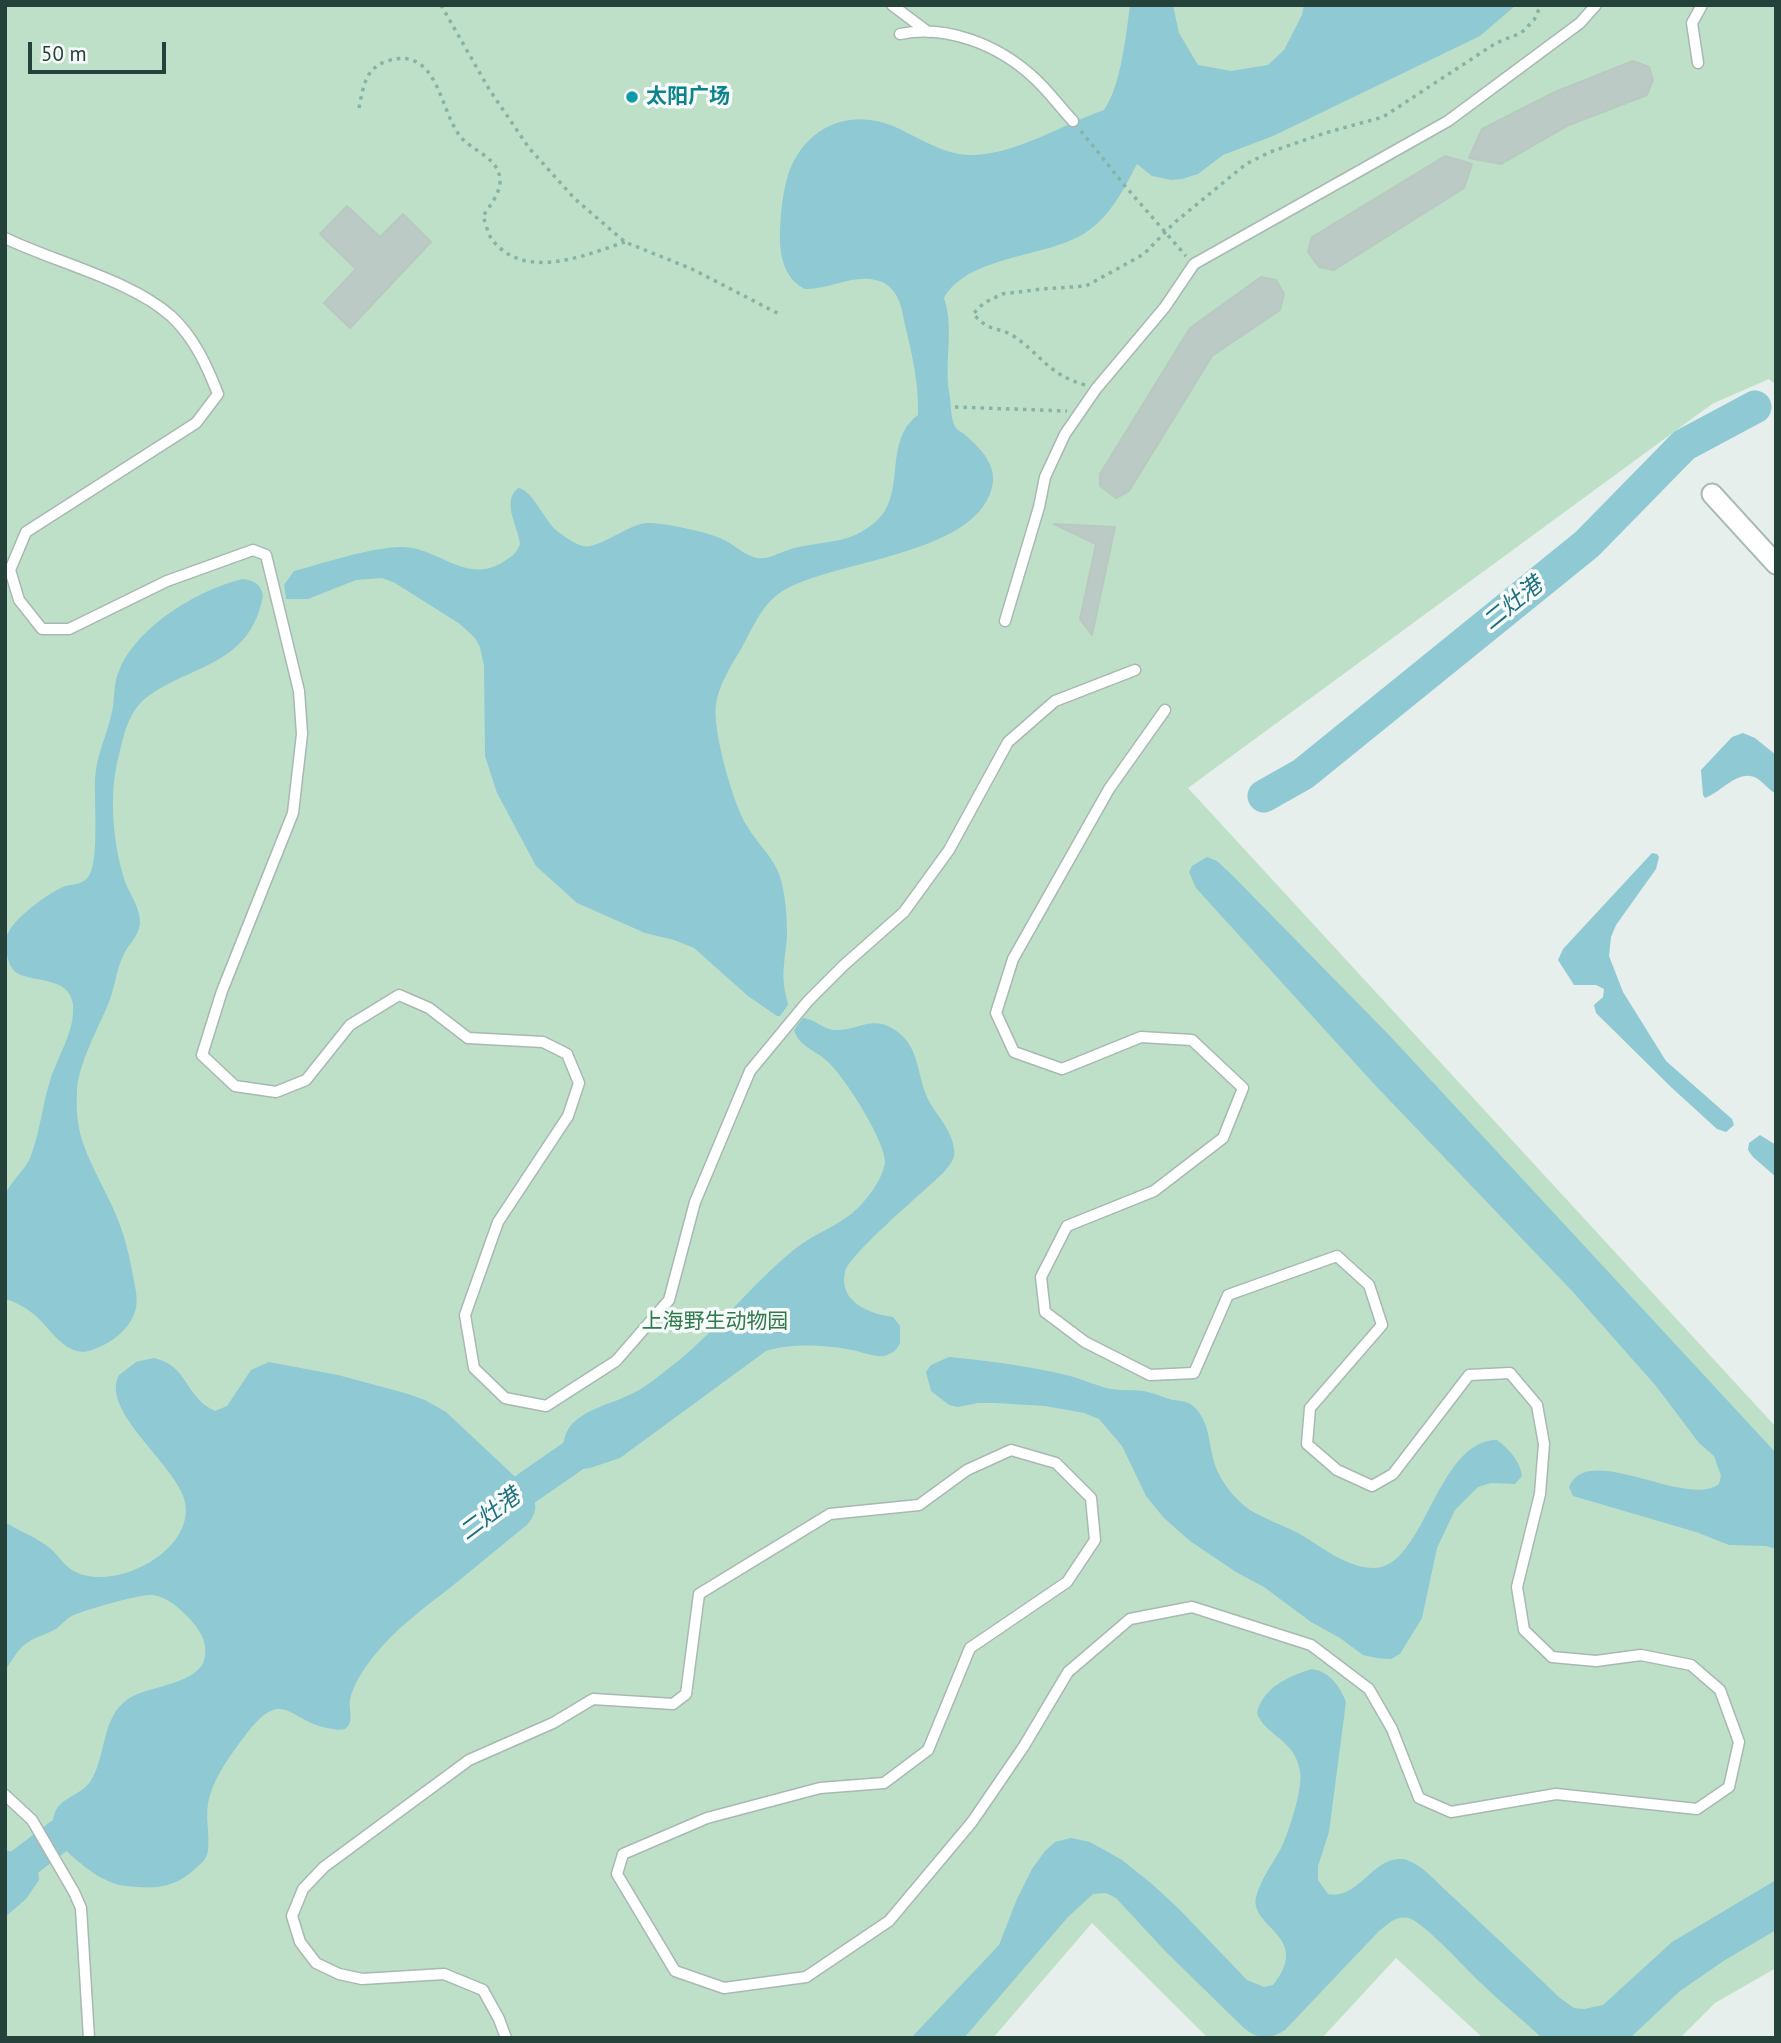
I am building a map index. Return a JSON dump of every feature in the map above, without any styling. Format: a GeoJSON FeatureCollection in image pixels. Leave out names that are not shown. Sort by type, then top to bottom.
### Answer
{"type":"FeatureCollection","features":[{"type":"Feature","properties":{"kind":"street"},"geometry":{"type":"LineString","coordinates":[[1712,494],[1776,564]]}},
{"type":"Feature","properties":{"kind":"lane"},"geometry":{"type":"LineString","coordinates":[[892,5],[928,32]]}},
{"type":"Feature","properties":{"kind":"lane"},"geometry":{"type":"LineString","coordinates":[[1005,621],[1039,507],[1045,477],[1065,434],[1096,389],[1165,307],[1194,264],[1448,121],[1580,23],[1596,5]]}},
{"type":"Feature","properties":{"kind":"lane"},"geometry":{"type":"LineString","coordinates":[[1698,63],[1692,23],[1702,5]]}},
{"type":"Feature","properties":{"kind":"lane"},"geometry":{"type":"LineString","coordinates":[[900,34],[928,32],[981,42],[1032,76],[1073,121]]}},
{"type":"Feature","properties":{"kind":"lane"},"geometry":{"type":"LineString","coordinates":[[5,237],[137,293],[172,317],[205,360],[218,394],[196,423],[26,532],[10,570],[19,600],[42,629],[69,629],[167,581],[253,550],[266,555],[283,619],[299,691],[301,723],[293,813],[222,991],[202,1055],[234,1086],[276,1092],[306,1080],[350,1025],[399,995],[429,1008],[468,1038],[543,1042],[567,1054],[579,1083],[568,1116],[498,1222],[465,1314],[474,1368],[505,1398],[546,1406],[616,1361],[669,1300],[695,1202],[750,1072],[808,1001],[904,912],[949,850],[1008,742],[1055,701],[1135,670]]}},
{"type":"Feature","properties":{"kind":"lane"},"geometry":{"type":"LineString","coordinates":[[506,2038],[483,1990],[444,1974],[362,1979],[339,1974],[316,1963],[300,1942],[292,1916],[303,1889],[324,1867],[468,1760],[553,1723],[593,1699],[673,1704],[686,1694],[699,1594],[830,1514],[919,1505],[967,1470],[1011,1450],[1056,1463],[1091,1498],[1095,1540],[1067,1582],[970,1648],[928,1750],[884,1783],[820,1788],[720,1814],[623,1854],[617,1874],[675,1971],[724,1988],[806,1977],[888,1921],[972,1822],[1024,1746],[1068,1672],[1130,1619],[1192,1607],[1311,1645],[1369,1689],[1392,1729],[1419,1798],[1451,1812],[1556,1794],[1697,1808],[1730,1787],[1739,1742],[1720,1690],[1690,1665],[1641,1656],[1596,1661],[1552,1657],[1524,1630],[1517,1587],[1540,1494],[1544,1444],[1537,1405],[1510,1373],[1469,1376],[1393,1474],[1372,1486],[1337,1470],[1307,1444],[1310,1408],[1382,1325],[1369,1285],[1336,1256],[1228,1295],[1194,1373],[1150,1375],[1085,1342],[1045,1312],[1041,1277],[1067,1226],[1154,1191],[1223,1139],[1243,1088],[1192,1040],[1141,1037],[1062,1069],[1014,1052],[996,1013],[1013,958],[1109,789],[1165,710]]}},
{"type":"Feature","properties":{"kind":"lane"},"geometry":{"type":"LineString","coordinates":[[5,1795],[32,1820],[74,1892],[80,1908],[89,2038]]}},
{"type":"Feature","properties":{"kind":"path"},"geometry":{"type":"LineString","coordinates":[[441,5],[489,89],[529,148],[575,200],[625,242],[692,269],[781,315]]}},
{"type":"Feature","properties":{"kind":"path"},"geometry":{"type":"LineString","coordinates":[[1096,389],[1067,380],[1043,364],[1027,346],[1009,333],[987,326],[973,314],[984,303],[1002,295],[1086,286],[1144,254],[1164,233],[1246,164],[1270,152],[1325,133],[1383,117],[1496,43],[1521,33],[1534,20],[1541,5]]}},
{"type":"Feature","properties":{"kind":"path"},"geometry":{"type":"LineString","coordinates":[[359,108],[366,77],[381,63],[399,57],[413,58],[430,74],[442,93],[455,130],[465,143],[486,155],[497,170],[500,183],[483,216],[492,241],[510,255],[538,263],[578,258],[625,242]]}},
{"type":"Feature","properties":{"kind":"path"},"geometry":{"type":"LineString","coordinates":[[1073,121],[1164,233],[1194,264]]}},
{"type":"Feature","properties":{"kind":"path"},"geometry":{"type":"LineString","coordinates":[[955,407],[1080,412]]}},
{"type":"Feature","properties":{"kind":"green space","name":"上海野生动物园"},"geometry":{"type":"Polygon","coordinates":[[[5,5],[1776,5],[1776,385],[1769,379],[1712,404],[1188,788],[1776,1427],[1776,1968],[1715,2003],[1680,2038],[1483,2038],[1396,1958],[1322,2038],[1208,2038],[1092,1923],[993,2038],[5,2038],[5,5]]]}},
{"type":"Feature","properties":{"kind":"water"},"geometry":{"type":"Polygon","coordinates":[[[1130,5],[1173,5],[1179,33],[1198,65],[1231,71],[1268,65],[1284,50],[1302,15],[1304,5],[1516,5],[1480,36],[1273,136],[1223,155],[1198,174],[1171,180],[1152,176],[1137,164],[1109,211],[1085,233],[1050,248],[989,265],[971,273],[955,284],[944,298],[949,322],[948,385],[953,422],[957,429],[980,449],[993,475],[993,482],[983,506],[964,525],[937,540],[810,579],[778,594],[759,616],[725,676],[717,697],[717,731],[736,801],[747,826],[776,868],[783,890],[787,936],[784,989],[788,1005],[780,1016],[777,1016],[748,996],[694,948],[645,933],[577,903],[536,866],[497,793],[485,756],[484,666],[475,638],[460,624],[395,583],[382,578],[356,580],[308,599],[286,599],[284,585],[294,571],[387,548],[413,548],[465,568],[478,570],[492,567],[513,555],[520,544],[511,507],[513,494],[518,488],[533,499],[556,530],[583,546],[596,544],[640,524],[654,523],[714,536],[747,554],[761,558],[843,539],[868,528],[884,513],[890,499],[900,440],[907,426],[918,415],[912,358],[900,305],[888,285],[860,279],[805,289],[787,272],[780,247],[781,215],[787,179],[797,156],[806,143],[818,133],[845,121],[877,121],[942,149],[973,155],[1006,150],[1104,110],[1119,74],[1130,5]]]}},
{"type":"Feature","properties":{"kind":"water"},"geometry":{"type":"Polygon","coordinates":[[[243,579],[256,583],[263,595],[258,615],[250,630],[228,653],[163,687],[142,702],[129,721],[118,759],[113,802],[115,833],[123,875],[138,911],[140,924],[125,952],[109,1002],[85,1058],[78,1080],[77,1110],[83,1143],[124,1237],[137,1304],[130,1322],[113,1339],[92,1350],[75,1351],[61,1342],[30,1311],[5,1299],[6,1193],[27,1163],[33,1149],[50,1081],[73,1015],[73,1005],[65,989],[14,971],[8,958],[6,939],[21,916],[39,902],[63,887],[81,882],[90,874],[95,841],[96,770],[112,712],[117,676],[127,655],[139,639],[171,612],[207,591],[243,579]]]}},
{"type":"Feature","properties":{"kind":"water"},"geometry":{"type":"Polygon","coordinates":[[[1743,733],[1755,738],[1776,755],[1776,794],[1758,779],[1744,776],[1705,798],[1701,770],[1732,737],[1743,733]]]}},
{"type":"Feature","properties":{"kind":"water"},"geometry":{"type":"Polygon","coordinates":[[[1652,853],[1659,857],[1656,869],[1616,925],[1611,937],[1609,956],[1623,992],[1666,1061],[1732,1119],[1734,1125],[1726,1132],[1717,1129],[1672,1088],[1596,1013],[1594,1005],[1603,997],[1604,989],[1596,985],[1574,985],[1558,960],[1563,949],[1652,853]]]}},
{"type":"Feature","properties":{"kind":"water"},"geometry":{"type":"Polygon","coordinates":[[[1207,857],[1217,861],[1232,875],[1390,1036],[1776,1453],[1776,1549],[1766,1546],[1729,1545],[1696,1532],[1573,1496],[1569,1487],[1580,1475],[1596,1471],[1616,1472],[1684,1489],[1704,1489],[1719,1484],[1721,1476],[1714,1456],[1699,1443],[1656,1386],[1572,1291],[1374,1084],[1196,888],[1189,872],[1192,866],[1207,857]]]}},
{"type":"Feature","properties":{"kind":"water"},"geometry":{"type":"Polygon","coordinates":[[[803,1018],[832,1030],[876,1023],[890,1027],[900,1034],[913,1051],[929,1101],[953,1142],[953,1159],[944,1172],[873,1237],[845,1272],[846,1291],[851,1299],[875,1313],[893,1317],[900,1326],[899,1345],[884,1356],[820,1346],[766,1351],[620,1458],[590,1468],[565,1468],[563,1453],[567,1432],[581,1416],[638,1390],[682,1358],[796,1248],[858,1208],[878,1181],[885,1162],[879,1140],[863,1110],[835,1069],[796,1036],[794,1030],[803,1018]]]}},
{"type":"Feature","properties":{"kind":"water"},"geometry":{"type":"Polygon","coordinates":[[[1760,1135],[1776,1145],[1776,1177],[1748,1150],[1749,1143],[1760,1135]]]}},
{"type":"Feature","properties":{"kind":"water"},"geometry":{"type":"Polygon","coordinates":[[[949,1357],[1040,1369],[1111,1389],[1143,1391],[1188,1403],[1204,1421],[1219,1474],[1241,1503],[1334,1555],[1364,1567],[1374,1568],[1391,1562],[1406,1548],[1445,1480],[1459,1460],[1476,1446],[1497,1440],[1513,1456],[1522,1476],[1515,1484],[1491,1483],[1478,1487],[1455,1510],[1437,1548],[1422,1618],[1400,1654],[1391,1659],[1376,1658],[1363,1655],[1311,1622],[1264,1587],[1190,1541],[1164,1518],[1146,1496],[1122,1446],[1099,1419],[1084,1413],[1045,1406],[995,1403],[958,1407],[949,1405],[931,1391],[926,1372],[931,1365],[949,1357]]]}},
{"type":"Feature","properties":{"kind":"water"},"geometry":{"type":"Polygon","coordinates":[[[154,1358],[174,1368],[198,1398],[215,1411],[227,1406],[251,1370],[269,1362],[338,1375],[425,1400],[446,1412],[526,1487],[535,1506],[528,1524],[410,1619],[382,1647],[366,1666],[354,1688],[350,1700],[350,1723],[345,1729],[318,1726],[287,1710],[278,1709],[258,1721],[229,1758],[213,1787],[207,1809],[208,1843],[205,1859],[179,1881],[146,1887],[119,1885],[91,1871],[62,1845],[54,1830],[53,1820],[58,1807],[90,1782],[99,1762],[108,1727],[119,1707],[137,1694],[184,1679],[194,1673],[205,1656],[203,1640],[193,1622],[177,1607],[163,1598],[147,1595],[70,1617],[56,1629],[23,1646],[5,1670],[5,1522],[46,1545],[70,1569],[91,1576],[129,1572],[165,1551],[177,1537],[185,1520],[185,1502],[169,1472],[129,1422],[120,1405],[116,1389],[119,1375],[136,1362],[154,1358]]]}},
{"type":"Feature","properties":{"kind":"water"},"geometry":{"type":"Polygon","coordinates":[[[1312,1669],[1324,1673],[1334,1681],[1346,1702],[1329,1832],[1318,1866],[1318,1880],[1328,1894],[1347,1891],[1388,1861],[1405,1859],[1433,1878],[1560,1998],[1574,2008],[1584,2009],[1603,2005],[1672,1942],[1776,1880],[1776,1930],[1680,1991],[1630,2038],[1542,2038],[1424,1928],[1408,1918],[1400,1918],[1379,1931],[1285,2030],[1264,2037],[1244,2028],[1166,1952],[1116,1898],[1106,1893],[1093,1894],[1068,1917],[964,2038],[911,2038],[999,1945],[1017,1899],[1032,1869],[1045,1851],[1055,1842],[1071,1838],[1090,1842],[1122,1860],[1179,1909],[1247,1980],[1264,1987],[1273,1985],[1283,1968],[1286,1955],[1277,1934],[1256,1908],[1256,1897],[1289,1828],[1298,1798],[1300,1771],[1292,1752],[1266,1727],[1257,1713],[1271,1689],[1286,1679],[1312,1669]]]}},
{"type":"Feature","properties":{"kind":"water"},"geometry":{"type":"Polygon","coordinates":[[[5,1851],[29,1858],[36,1867],[39,1880],[26,1899],[5,1917],[5,1851]]]}},
{"type":"Feature","properties":{"kind":"building"},"geometry":{"type":"Polygon","coordinates":[[[1633,61],[1649,67],[1653,80],[1647,95],[1569,125],[1501,164],[1469,158],[1482,129],[1555,92],[1633,61]]]}},
{"type":"Feature","properties":{"kind":"building"},"geometry":{"type":"Polygon","coordinates":[[[1445,156],[1472,164],[1464,188],[1334,270],[1319,267],[1308,252],[1312,237],[1445,156]]]}},
{"type":"Feature","properties":{"kind":"building"},"geometry":{"type":"Polygon","coordinates":[[[347,206],[380,237],[403,214],[431,242],[350,328],[324,303],[356,269],[320,234],[347,206]]]}},
{"type":"Feature","properties":{"kind":"building"},"geometry":{"type":"Polygon","coordinates":[[[1261,277],[1276,280],[1284,294],[1280,310],[1212,356],[1129,491],[1116,498],[1100,486],[1100,474],[1190,328],[1261,277]]]}},
{"type":"Feature","properties":{"kind":"building"},"geometry":{"type":"Polygon","coordinates":[[[1054,524],[1115,527],[1092,635],[1080,619],[1096,544],[1054,524]]]}},
{"type":"Feature","properties":{"kind":"waterway","name":"二灶港"},"geometry":{"type":"LineString","coordinates":[[1264,796],[1303,774],[1587,544],[1684,445],[1755,407]]}},
{"type":"Feature","properties":{"kind":"waterway","name":"二灶港"},"geometry":{"type":"LineString","coordinates":[[491,1513],[599,1438]]}},
{"type":"Feature","properties":{"kind":"waterway","name":"二灶港"},"geometry":{"type":"LineString","coordinates":[[5,1877],[92,1811]]}},
{"type":"Feature","properties":{"kind":"place","name":"太阳广场"},"geometry":{"type":"Point","coordinates":[632,97]}}]}
